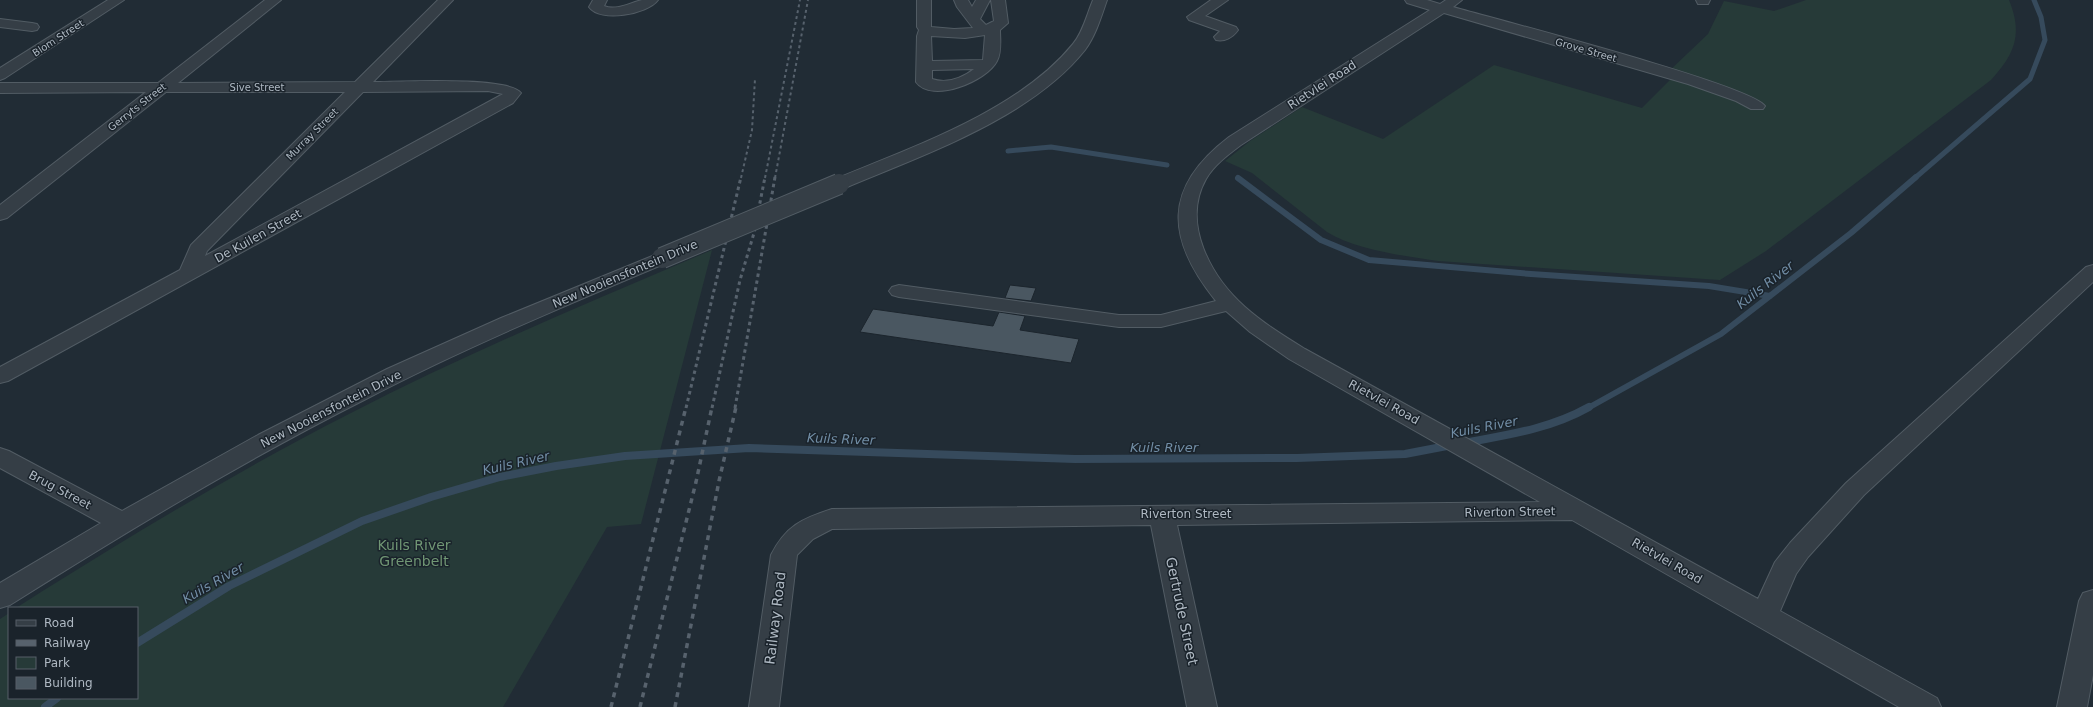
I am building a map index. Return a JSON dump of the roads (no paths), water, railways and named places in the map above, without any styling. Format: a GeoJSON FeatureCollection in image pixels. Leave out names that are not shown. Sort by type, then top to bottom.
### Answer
{"type":"FeatureCollection","features":[{"type":"Feature","properties":{"kind":"street","name":"Blom Street"},"geometry":{"type":"LineString","coordinates":[[0,75],[116,0]]}},
{"type":"Feature","properties":{"kind":"street","name":"Gerryts Street"},"geometry":{"type":"LineString","coordinates":[[0,214],[274,0]]}},
{"type":"Feature","properties":{"kind":"street","name":"Murray Street"},"geometry":{"type":"LineString","coordinates":[[188,274],[198,249],[446,0]]}},
{"type":"Feature","properties":{"kind":"street"},"geometry":{"type":"LineString","coordinates":[[600,0],[596,7],[597,9],[616,11],[632,8],[651,0]]}},
{"type":"Feature","properties":{"kind":"street"},"geometry":{"type":"LineString","coordinates":[[924,0],[924,27],[926,30],[924,66],[987,64],[990,60],[992,44],[988,30],[974,22],[974,17],[964,7],[961,0]]}},
{"type":"Feature","properties":{"kind":"street"},"geometry":{"type":"LineString","coordinates":[[974,17],[983,0]]}},
{"type":"Feature","properties":{"kind":"street"},"geometry":{"type":"LineString","coordinates":[[926,30],[947,33],[988,30],[1001,24],[998,0]]}},
{"type":"Feature","properties":{"kind":"street","name":"New Nooiensfontein Drive"},"geometry":{"type":"LineString","coordinates":[[0,598],[121,522],[230,461],[358,393],[444,352],[839,184],[978,122],[1020,97],[1055,71],[1080,45],[1100,0]]}},
{"type":"Feature","properties":{"kind":"street"},"geometry":{"type":"LineString","coordinates":[[1221,0],[1198,13],[1194,18],[1231,30],[1221,37]]}},
{"type":"Feature","properties":{"kind":"street","name":"Grove Street"},"geometry":{"type":"LineString","coordinates":[[1412,0],[1449,4],[1694,81],[1742,98],[1757,106]]}},
{"type":"Feature","properties":{"kind":"street","name":"Rietvlei Road"},"geometry":{"type":"LineString","coordinates":[[1449,4],[1220,152],[1202,172],[1194,185],[1188,203],[1188,232],[1199,263],[1220,293],[1230,304],[1257,328],[1297,354],[1926,707]]}},
{"type":"Feature","properties":{"kind":"street"},"geometry":{"type":"LineString","coordinates":[[0,23],[32,27]]}},
{"type":"Feature","properties":{"kind":"street"},"geometry":{"type":"LineString","coordinates":[[924,47],[992,44]]}},
{"type":"Feature","properties":{"kind":"street","name":"Sive Street"},"geometry":{"type":"LineString","coordinates":[[0,88],[359,86],[489,87],[503,89],[513,93]]}},
{"type":"Feature","properties":{"kind":"street","name":"De Kuilen Street"},"geometry":{"type":"LineString","coordinates":[[0,376],[507,100],[513,93]]}},
{"type":"Feature","properties":{"kind":"street"},"geometry":{"type":"LineString","coordinates":[[1764,616],[1785,569],[1798,550],[1855,489],[2093,271]]}},
{"type":"Feature","properties":{"kind":"street"},"geometry":{"type":"LineString","coordinates":[[899,291],[1119,321],[1161,321],[1180,318],[1230,304]]}},
{"type":"Feature","properties":{"kind":"street","name":"Brug Street"},"geometry":{"type":"LineString","coordinates":[[0,457],[121,522]]}},
{"type":"Feature","properties":{"kind":"street","name":"Riverton Street"},"geometry":{"type":"LineString","coordinates":[[799,534],[820,522],[844,517],[1578,511]]}},
{"type":"Feature","properties":{"kind":"street","name":"Gertrude Street"},"geometry":{"type":"LineString","coordinates":[[1162,514],[1202,707]]}},
{"type":"Feature","properties":{"kind":"street","name":"Railway Road"},"geometry":{"type":"LineString","coordinates":[[764,707],[784,556],[789,544],[799,534]]}},
{"type":"Feature","properties":{"kind":"street"},"geometry":{"type":"LineString","coordinates":[[2072,707],[2093,601]]}},
{"type":"Feature","properties":{"kind":"waterway","name":"Kuils River"},"geometry":{"type":"LineString","coordinates":[[1915,178],[2030,79],[2045,40],[2041,17],[2034,0]]}},
{"type":"Feature","properties":{"kind":"waterway"},"geometry":{"type":"LineString","coordinates":[[1008,151],[1051,147],[1167,165]]}},
{"type":"Feature","properties":{"kind":"waterway","name":"Kuils River"},"geometry":{"type":"LineString","coordinates":[[1770,296],[1851,233],[1916,177]]}},
{"type":"Feature","properties":{"kind":"waterway"},"geometry":{"type":"LineString","coordinates":[[1238,178],[1321,240],[1369,260],[1531,274],[1709,286],[1770,296]]}},
{"type":"Feature","properties":{"kind":"waterway","name":"Kuils River"},"geometry":{"type":"LineString","coordinates":[[1588,408],[1721,334],[1770,296]]}},
{"type":"Feature","properties":{"kind":"waterway","name":"Kuils River"},"geometry":{"type":"LineString","coordinates":[[1464,443],[1544,426],[1574,415],[1589,407]]}},
{"type":"Feature","properties":{"kind":"waterway","name":"Kuils River"},"geometry":{"type":"LineString","coordinates":[[138,642],[229,586],[362,521],[431,497],[500,477],[556,466],[625,456],[749,448],[1075,459],[1297,458],[1405,454],[1452,445]]}},
{"type":"Feature","properties":{"kind":"waterway","name":"Kuils River"},"geometry":{"type":"LineString","coordinates":[[45,707],[56,699]]}},
{"type":"Feature","properties":{"kind":"railway"},"geometry":{"type":"LineString","coordinates":[[765,178],[800,0]]}},
{"type":"Feature","properties":{"kind":"railway"},"geometry":{"type":"LineString","coordinates":[[775,178],[808,0]]}},
{"type":"Feature","properties":{"kind":"railway"},"geometry":{"type":"LineString","coordinates":[[741,178],[752,130],[755,79]]}},
{"type":"Feature","properties":{"kind":"railway"},"geometry":{"type":"LineString","coordinates":[[686,408],[741,177]]}},
{"type":"Feature","properties":{"kind":"railway"},"geometry":{"type":"LineString","coordinates":[[712,408],[740,280],[754,233],[765,177]]}},
{"type":"Feature","properties":{"kind":"railway"},"geometry":{"type":"LineString","coordinates":[[735,408],[775,177]]}},
{"type":"Feature","properties":{"kind":"railway"},"geometry":{"type":"LineString","coordinates":[[611,707],[686,407]]}},
{"type":"Feature","properties":{"kind":"railway"},"geometry":{"type":"LineString","coordinates":[[640,707],[696,482],[712,407]]}},
{"type":"Feature","properties":{"kind":"railway"},"geometry":{"type":"LineString","coordinates":[[675,707],[719,481],[736,407]]}},
{"type":"Feature","properties":{"kind":"park label","name":"Kuils River Greenbelt"},"geometry":{"type":"Point","coordinates":[414,554]}}]}
